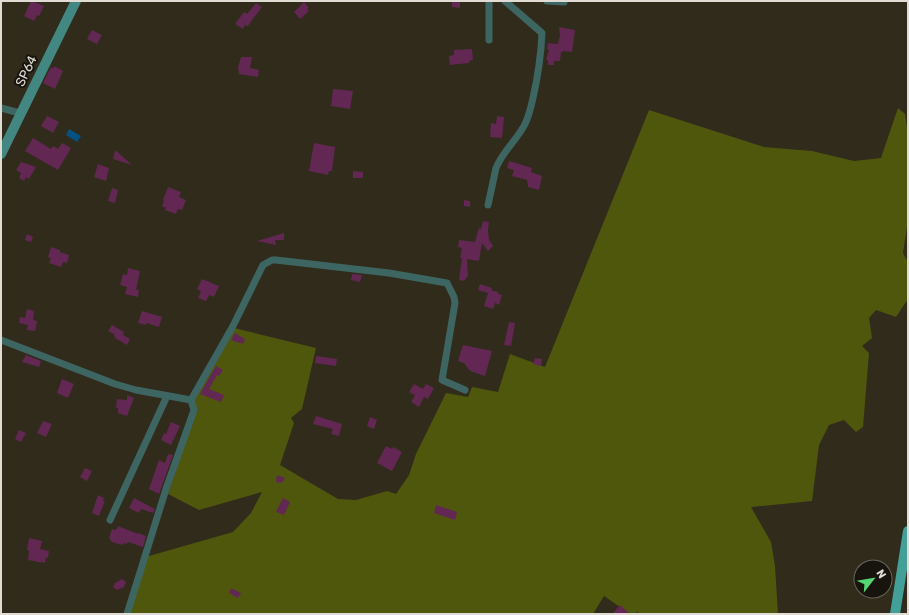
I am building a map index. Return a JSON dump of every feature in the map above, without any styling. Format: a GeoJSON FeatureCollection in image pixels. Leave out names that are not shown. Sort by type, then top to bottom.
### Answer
{"type":"FeatureCollection","features":[{"type":"Feature","properties":{"kind":"main road"},"geometry":{"type":"LineString","coordinates":[[895,614],[908,531]]}},
{"type":"Feature","properties":{"kind":"street","name":"SP64"},"geometry":{"type":"LineString","coordinates":[[1,154],[76,1]]}},
{"type":"Feature","properties":{"kind":"street"},"geometry":{"type":"LineString","coordinates":[[488,1],[489,40]]}},
{"type":"Feature","properties":{"kind":"street"},"geometry":{"type":"LineString","coordinates":[[488,205],[498,162],[521,131],[528,117],[540,61],[542,33],[505,1]]}},
{"type":"Feature","properties":{"kind":"street"},"geometry":{"type":"LineString","coordinates":[[547,1],[564,2]]}},
{"type":"Feature","properties":{"kind":"street"},"geometry":{"type":"LineString","coordinates":[[1,108],[20,114]]}},
{"type":"Feature","properties":{"kind":"street"},"geometry":{"type":"LineString","coordinates":[[127,614],[166,489],[194,410],[191,400],[233,326],[263,265],[272,260],[388,273],[447,283],[454,297],[455,303],[442,380],[465,390]]}},
{"type":"Feature","properties":{"kind":"street"},"geometry":{"type":"LineString","coordinates":[[1,340],[116,384],[136,390],[191,400]]}},
{"type":"Feature","properties":{"kind":"street"},"geometry":{"type":"LineString","coordinates":[[110,520],[167,396]]}},
{"type":"Feature","properties":{"kind":"green space"},"geometry":{"type":"Polygon","coordinates":[[[898,108],[905,114],[908,135],[908,220],[903,253],[908,262],[908,299],[896,317],[876,310],[869,318],[872,338],[862,346],[869,353],[863,427],[856,432],[844,420],[829,425],[819,445],[812,501],[751,507],[771,542],[775,566],[778,614],[640,614],[637,612],[635,614],[630,614],[604,596],[593,614],[126,614],[142,558],[233,532],[251,513],[262,492],[199,510],[168,494],[192,422],[194,399],[234,328],[316,348],[302,409],[291,418],[294,423],[280,465],[338,499],[356,500],[387,491],[396,494],[409,475],[416,454],[446,393],[468,397],[472,387],[498,392],[510,354],[545,367],[649,110],[764,147],[812,151],[854,161],[881,158],[898,108]]]}},
{"type":"Feature","properties":{"kind":"water"},"geometry":{"type":"Polygon","coordinates":[[[69,129],[81,136],[77,142],[66,135],[69,129]]]}},
{"type":"Feature","properties":{"kind":"building"},"geometry":{"type":"Polygon","coordinates":[[[31,1],[44,6],[39,16],[37,15],[34,21],[24,16],[31,1]]]}},
{"type":"Feature","properties":{"kind":"building"},"geometry":{"type":"Polygon","coordinates":[[[452,1],[460,1],[460,8],[452,7],[452,1]]]}},
{"type":"Feature","properties":{"kind":"building"},"geometry":{"type":"Polygon","coordinates":[[[304,2],[309,8],[307,9],[309,11],[300,19],[294,12],[304,2]]]}},
{"type":"Feature","properties":{"kind":"building"},"geometry":{"type":"Polygon","coordinates":[[[256,3],[262,7],[248,26],[245,25],[243,29],[235,24],[244,12],[247,14],[256,3]]]}},
{"type":"Feature","properties":{"kind":"building"},"geometry":{"type":"Polygon","coordinates":[[[559,27],[575,30],[572,52],[561,52],[560,61],[554,61],[554,65],[548,65],[548,60],[546,60],[549,50],[547,49],[548,43],[558,44],[560,35],[559,27]]]}},
{"type":"Feature","properties":{"kind":"building"},"geometry":{"type":"Polygon","coordinates":[[[92,30],[102,35],[97,44],[87,39],[92,30]]]}},
{"type":"Feature","properties":{"kind":"building"},"geometry":{"type":"Polygon","coordinates":[[[472,49],[473,60],[469,61],[469,63],[450,65],[449,56],[454,55],[454,50],[472,49]]]}},
{"type":"Feature","properties":{"kind":"building"},"geometry":{"type":"Polygon","coordinates":[[[241,57],[252,57],[250,68],[259,70],[258,77],[239,74],[238,68],[241,57]]]}},
{"type":"Feature","properties":{"kind":"building"},"geometry":{"type":"Polygon","coordinates":[[[54,66],[63,71],[55,89],[43,83],[51,67],[53,69],[54,66]]]}},
{"type":"Feature","properties":{"kind":"building"},"geometry":{"type":"Polygon","coordinates":[[[333,89],[353,91],[350,109],[331,106],[333,89]]]}},
{"type":"Feature","properties":{"kind":"building"},"geometry":{"type":"Polygon","coordinates":[[[47,116],[59,122],[53,133],[41,126],[47,116]]]}},
{"type":"Feature","properties":{"kind":"building"},"geometry":{"type":"Polygon","coordinates":[[[497,116],[504,117],[502,138],[490,137],[491,123],[496,124],[497,116]]]}},
{"type":"Feature","properties":{"kind":"building"},"geometry":{"type":"Polygon","coordinates":[[[33,138],[51,149],[53,146],[58,149],[62,143],[71,148],[58,170],[25,151],[33,138]]]}},
{"type":"Feature","properties":{"kind":"building"},"geometry":{"type":"Polygon","coordinates":[[[314,143],[335,147],[332,171],[329,171],[328,175],[309,171],[314,143]]]}},
{"type":"Feature","properties":{"kind":"building"},"geometry":{"type":"Polygon","coordinates":[[[115,150],[132,165],[113,159],[115,150]]]}},
{"type":"Feature","properties":{"kind":"building"},"geometry":{"type":"Polygon","coordinates":[[[509,161],[532,168],[531,172],[542,176],[539,190],[528,187],[527,180],[512,176],[514,170],[507,168],[509,161]]]}},
{"type":"Feature","properties":{"kind":"building"},"geometry":{"type":"Polygon","coordinates":[[[21,162],[36,167],[29,179],[26,177],[24,181],[19,178],[21,173],[16,170],[21,162]]]}},
{"type":"Feature","properties":{"kind":"building"},"geometry":{"type":"Polygon","coordinates":[[[98,164],[109,168],[106,181],[94,177],[98,164]]]}},
{"type":"Feature","properties":{"kind":"building"},"geometry":{"type":"Polygon","coordinates":[[[353,171],[363,172],[363,178],[353,178],[353,171]]]}},
{"type":"Feature","properties":{"kind":"building"},"geometry":{"type":"Polygon","coordinates":[[[168,187],[181,192],[179,197],[186,200],[182,210],[178,209],[176,214],[165,210],[166,208],[162,206],[168,187]]]}},
{"type":"Feature","properties":{"kind":"building"},"geometry":{"type":"Polygon","coordinates":[[[112,188],[118,190],[115,203],[108,201],[112,188]]]}},
{"type":"Feature","properties":{"kind":"building"},"geometry":{"type":"Polygon","coordinates":[[[464,200],[470,201],[470,207],[464,206],[464,200]]]}},
{"type":"Feature","properties":{"kind":"building"},"geometry":{"type":"Polygon","coordinates":[[[483,221],[489,222],[489,240],[493,246],[488,251],[482,243],[479,261],[467,259],[468,276],[464,281],[459,280],[462,248],[458,247],[459,240],[475,242],[479,228],[481,229],[483,221]]]}},
{"type":"Feature","properties":{"kind":"building"},"geometry":{"type":"Polygon","coordinates":[[[284,233],[284,240],[275,240],[276,245],[257,241],[284,233]]]}},
{"type":"Feature","properties":{"kind":"building"},"geometry":{"type":"Polygon","coordinates":[[[27,234],[33,237],[31,242],[25,240],[27,234]]]}},
{"type":"Feature","properties":{"kind":"building"},"geometry":{"type":"Polygon","coordinates":[[[51,247],[69,255],[67,263],[63,262],[61,267],[49,263],[51,258],[48,257],[51,247]]]}},
{"type":"Feature","properties":{"kind":"building"},"geometry":{"type":"Polygon","coordinates":[[[128,268],[140,271],[136,290],[139,290],[138,297],[125,294],[127,287],[120,285],[123,274],[127,275],[128,268]]]}},
{"type":"Feature","properties":{"kind":"building"},"geometry":{"type":"Polygon","coordinates":[[[352,274],[362,275],[360,282],[351,280],[352,274]]]}},
{"type":"Feature","properties":{"kind":"building"},"geometry":{"type":"Polygon","coordinates":[[[202,279],[219,286],[214,297],[209,295],[206,301],[198,298],[201,291],[197,289],[202,279]]]}},
{"type":"Feature","properties":{"kind":"building"},"geometry":{"type":"Polygon","coordinates":[[[480,284],[492,288],[491,290],[502,295],[499,305],[495,303],[493,309],[484,306],[488,293],[478,290],[480,284]]]}},
{"type":"Feature","properties":{"kind":"building"},"geometry":{"type":"Polygon","coordinates":[[[27,309],[34,311],[33,320],[37,321],[35,331],[27,330],[28,325],[19,323],[20,317],[25,318],[27,309]]]}},
{"type":"Feature","properties":{"kind":"building"},"geometry":{"type":"Polygon","coordinates":[[[142,311],[162,317],[159,327],[146,323],[146,325],[138,323],[142,311]]]}},
{"type":"Feature","properties":{"kind":"building"},"geometry":{"type":"Polygon","coordinates":[[[509,322],[515,323],[511,346],[504,345],[509,322]]]}},
{"type":"Feature","properties":{"kind":"building"},"geometry":{"type":"Polygon","coordinates":[[[112,325],[124,332],[123,335],[130,339],[127,345],[115,338],[114,334],[108,331],[112,325]]]}},
{"type":"Feature","properties":{"kind":"building"},"geometry":{"type":"Polygon","coordinates":[[[235,333],[245,339],[243,344],[231,340],[235,333]]]}},
{"type":"Feature","properties":{"kind":"building"},"geometry":{"type":"Polygon","coordinates":[[[463,345],[492,351],[485,376],[470,371],[464,363],[458,361],[463,345]]]}},
{"type":"Feature","properties":{"kind":"building"},"geometry":{"type":"Polygon","coordinates":[[[26,355],[41,361],[39,367],[22,362],[26,355]]]}},
{"type":"Feature","properties":{"kind":"building"},"geometry":{"type":"Polygon","coordinates":[[[316,356],[337,359],[336,366],[315,363],[316,356]]]}},
{"type":"Feature","properties":{"kind":"building"},"geometry":{"type":"Polygon","coordinates":[[[535,358],[542,359],[541,366],[533,364],[535,358]]]}},
{"type":"Feature","properties":{"kind":"building"},"geometry":{"type":"Polygon","coordinates":[[[216,366],[223,370],[219,376],[217,375],[209,389],[224,395],[221,402],[200,394],[216,366]]]}},
{"type":"Feature","properties":{"kind":"building"},"geometry":{"type":"Polygon","coordinates":[[[62,379],[74,384],[68,398],[57,393],[62,379]]]}},
{"type":"Feature","properties":{"kind":"building"},"geometry":{"type":"Polygon","coordinates":[[[414,384],[423,389],[426,384],[434,388],[428,399],[424,397],[419,407],[411,402],[415,395],[409,392],[414,384]]]}},
{"type":"Feature","properties":{"kind":"building"},"geometry":{"type":"Polygon","coordinates":[[[127,395],[134,398],[127,416],[118,413],[118,408],[116,408],[117,399],[127,400],[127,395]]]}},
{"type":"Feature","properties":{"kind":"building"},"geometry":{"type":"Polygon","coordinates":[[[316,416],[342,424],[339,436],[331,434],[333,429],[313,424],[316,416]]]}},
{"type":"Feature","properties":{"kind":"building"},"geometry":{"type":"Polygon","coordinates":[[[370,417],[377,420],[374,429],[367,426],[370,417]]]}},
{"type":"Feature","properties":{"kind":"building"},"geometry":{"type":"Polygon","coordinates":[[[43,421],[52,424],[46,437],[37,433],[43,421]]]}},
{"type":"Feature","properties":{"kind":"building"},"geometry":{"type":"Polygon","coordinates":[[[171,422],[180,426],[171,445],[161,440],[164,433],[166,434],[171,422]]]}},
{"type":"Feature","properties":{"kind":"building"},"geometry":{"type":"Polygon","coordinates":[[[19,430],[26,433],[21,442],[15,439],[19,430]]]}},
{"type":"Feature","properties":{"kind":"building"},"geometry":{"type":"Polygon","coordinates":[[[386,446],[392,449],[393,447],[402,452],[392,471],[377,463],[386,446]]]}},
{"type":"Feature","properties":{"kind":"building"},"geometry":{"type":"Polygon","coordinates":[[[168,454],[173,455],[159,494],[149,489],[159,460],[165,463],[168,454]]]}},
{"type":"Feature","properties":{"kind":"building"},"geometry":{"type":"Polygon","coordinates":[[[85,468],[92,471],[87,481],[80,477],[85,468]]]}},
{"type":"Feature","properties":{"kind":"building"},"geometry":{"type":"Polygon","coordinates":[[[277,475],[285,478],[283,482],[278,483],[276,481],[277,475]]]}},
{"type":"Feature","properties":{"kind":"building"},"geometry":{"type":"Polygon","coordinates":[[[98,495],[104,498],[103,501],[105,501],[99,516],[92,513],[98,495]]]}},
{"type":"Feature","properties":{"kind":"building"},"geometry":{"type":"Polygon","coordinates":[[[134,498],[155,509],[153,513],[141,509],[139,513],[129,508],[134,498]]]}},
{"type":"Feature","properties":{"kind":"building"},"geometry":{"type":"Polygon","coordinates":[[[283,498],[290,502],[284,515],[276,512],[283,498]]]}},
{"type":"Feature","properties":{"kind":"building"},"geometry":{"type":"Polygon","coordinates":[[[436,505],[457,512],[455,520],[434,513],[436,505]]]}},
{"type":"Feature","properties":{"kind":"building"},"geometry":{"type":"Polygon","coordinates":[[[118,526],[146,536],[143,547],[128,542],[127,544],[123,543],[123,545],[112,542],[109,538],[112,529],[116,530],[118,526]]]}},
{"type":"Feature","properties":{"kind":"building"},"geometry":{"type":"Polygon","coordinates":[[[29,538],[42,541],[40,549],[49,551],[48,558],[46,557],[45,563],[28,560],[29,551],[27,550],[29,538]]]}},
{"type":"Feature","properties":{"kind":"building"},"geometry":{"type":"Polygon","coordinates":[[[122,579],[126,582],[124,587],[117,590],[113,587],[115,583],[122,579]]]}},
{"type":"Feature","properties":{"kind":"building"},"geometry":{"type":"Polygon","coordinates":[[[231,588],[241,593],[238,598],[229,593],[231,588]]]}},
{"type":"Feature","properties":{"kind":"building"},"geometry":{"type":"Polygon","coordinates":[[[620,605],[630,614],[612,614],[620,605]]]}}]}
